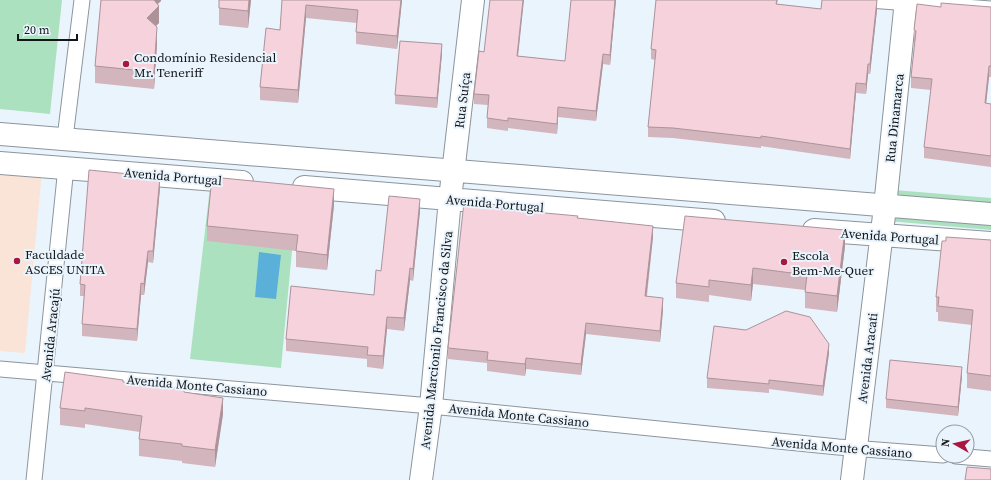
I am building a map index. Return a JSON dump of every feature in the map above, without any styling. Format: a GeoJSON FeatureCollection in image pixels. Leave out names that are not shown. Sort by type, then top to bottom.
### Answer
{"type":"FeatureCollection","features":[{"type":"Feature","properties":{"kind":"street"},"geometry":{"type":"LineString","coordinates":[[65,138],[82,0]]}},
{"type":"Feature","properties":{"kind":"street","name":"Rua Suíça"},"geometry":{"type":"LineString","coordinates":[[450,199],[473,0]]}},
{"type":"Feature","properties":{"kind":"street"},"geometry":{"type":"LineString","coordinates":[[869,0],[906,1],[991,9]]}},
{"type":"Feature","properties":{"kind":"street","name":"Rua Dinamarca"},"geometry":{"type":"LineString","coordinates":[[881,236],[906,1]]}},
{"type":"Feature","properties":{"kind":"street","name":"Avenida Portugal"},"geometry":{"type":"LineString","coordinates":[[0,134],[65,138],[454,172],[991,214]]}},
{"type":"Feature","properties":{"kind":"street","name":"Avenida Portugal"},"geometry":{"type":"LineString","coordinates":[[0,163],[262,183]]}},
{"type":"Feature","properties":{"kind":"street","name":"Avenida Aracajú"},"geometry":{"type":"LineString","coordinates":[[34,480],[66,167]]}},
{"type":"Feature","properties":{"kind":"street","name":"Avenida Portugal"},"geometry":{"type":"LineString","coordinates":[[285,185],[733,223]]}},
{"type":"Feature","properties":{"kind":"street","name":"Avenida Marcionilo Francisco da Silva"},"geometry":{"type":"LineString","coordinates":[[421,480],[430,406],[450,199]]}},
{"type":"Feature","properties":{"kind":"street","name":"Avenida Portugal"},"geometry":{"type":"LineString","coordinates":[[795,228],[881,236],[991,243]]}},
{"type":"Feature","properties":{"kind":"street","name":"Avenida Aracati"},"geometry":{"type":"LineString","coordinates":[[852,480],[881,236]]}},
{"type":"Feature","properties":{"kind":"street","name":"Avenida Monte Cassiano"},"geometry":{"type":"LineString","coordinates":[[0,369],[430,406],[935,454]]}},
{"type":"Feature","properties":{"kind":"street"},"geometry":{"type":"LineString","coordinates":[[975,458],[991,459]]}},
{"type":"Feature","properties":{"kind":"shaded area","name":"Faculdade ASCES UNITA"},"geometry":{"type":"Polygon","coordinates":[[[0,167],[42,171],[25,353],[0,351],[0,167]]]}},
{"type":"Feature","properties":{"kind":"green space"},"geometry":{"type":"Polygon","coordinates":[[[0,0],[62,0],[50,114],[0,109],[0,0]]]}},
{"type":"Feature","properties":{"kind":"green space"},"geometry":{"type":"Polygon","coordinates":[[[211,179],[298,187],[281,368],[190,359],[211,179]]]}},
{"type":"Feature","properties":{"kind":"green space"},"geometry":{"type":"Polygon","coordinates":[[[882,189],[991,198],[991,230],[877,220],[882,189]]]}},
{"type":"Feature","properties":{"kind":"water"},"geometry":{"type":"Polygon","coordinates":[[[259,252],[281,255],[276,299],[255,297],[259,252]]]}},
{"type":"Feature","properties":{"kind":"building","name":"Condomínio Residencial Mr. Teneriff"},"geometry":{"type":"Polygon","coordinates":[[[101,0],[154,0],[159,6],[147,18],[157,27],[154,72],[95,66],[101,0]]]}},
{"type":"Feature","properties":{"kind":"building"},"geometry":{"type":"Polygon","coordinates":[[[219,0],[249,0],[248,11],[219,8],[219,0]]]}},
{"type":"Feature","properties":{"kind":"building"},"geometry":{"type":"Polygon","coordinates":[[[282,0],[401,0],[397,36],[356,32],[358,10],[306,5],[298,90],[260,87],[266,28],[280,30],[282,0]]]}},
{"type":"Feature","properties":{"kind":"building"},"geometry":{"type":"Polygon","coordinates":[[[490,0],[523,0],[517,56],[565,61],[571,0],[615,0],[610,55],[603,54],[596,111],[558,107],[557,124],[508,118],[508,121],[487,118],[489,95],[474,94],[479,51],[484,52],[490,0]]]}},
{"type":"Feature","properties":{"kind":"building"},"geometry":{"type":"Polygon","coordinates":[[[656,0],[777,0],[776,4],[821,9],[822,0],[877,0],[870,64],[868,64],[866,84],[856,83],[850,149],[761,136],[761,138],[673,128],[648,127],[656,50],[651,49],[656,0]]]}},
{"type":"Feature","properties":{"kind":"building"},"geometry":{"type":"Polygon","coordinates":[[[941,3],[991,7],[991,66],[989,66],[985,103],[991,104],[991,156],[924,147],[932,79],[911,77],[916,31],[914,30],[917,4],[941,7],[941,3]]]}},
{"type":"Feature","properties":{"kind":"building"},"geometry":{"type":"Polygon","coordinates":[[[400,41],[442,44],[437,98],[395,95],[400,41]]]}},
{"type":"Feature","properties":{"kind":"building"},"geometry":{"type":"Polygon","coordinates":[[[89,170],[160,177],[153,251],[148,251],[144,284],[141,283],[137,329],[82,324],[85,285],[80,284],[89,170]]]}},
{"type":"Feature","properties":{"kind":"building"},"geometry":{"type":"Polygon","coordinates":[[[212,177],[334,189],[327,255],[296,251],[298,235],[207,226],[212,177]]]}},
{"type":"Feature","properties":{"kind":"building"},"geometry":{"type":"Polygon","coordinates":[[[389,196],[420,199],[413,269],[410,268],[404,318],[387,317],[383,356],[367,355],[368,347],[286,339],[291,286],[374,295],[376,270],[381,271],[389,196]]]}},
{"type":"Feature","properties":{"kind":"building"},"geometry":{"type":"Polygon","coordinates":[[[464,202],[501,205],[501,209],[578,216],[577,218],[653,226],[645,296],[663,298],[660,331],[586,323],[581,364],[526,358],[525,364],[487,360],[488,352],[448,348],[464,202]]]}},
{"type":"Feature","properties":{"kind":"building"},"geometry":{"type":"Polygon","coordinates":[[[685,216],[845,230],[837,296],[805,292],[807,275],[753,268],[751,285],[709,280],[709,287],[676,283],[685,216]]]}},
{"type":"Feature","properties":{"kind":"building"},"geometry":{"type":"Polygon","coordinates":[[[946,237],[991,240],[991,376],[967,373],[973,310],[938,306],[939,297],[936,297],[942,241],[946,241],[946,237]]]}},
{"type":"Feature","properties":{"kind":"building"},"geometry":{"type":"Polygon","coordinates":[[[786,311],[810,317],[829,344],[823,386],[769,380],[769,384],[707,378],[714,326],[746,330],[786,311]]]}},
{"type":"Feature","properties":{"kind":"building"},"geometry":{"type":"Polygon","coordinates":[[[890,360],[962,367],[958,407],[886,399],[890,360]]]}},
{"type":"Feature","properties":{"kind":"building"},"geometry":{"type":"Polygon","coordinates":[[[65,372],[123,380],[123,382],[184,390],[184,392],[223,398],[215,450],[182,446],[182,444],[139,439],[142,416],[85,408],[85,411],[60,408],[65,372]]]}},
{"type":"Feature","properties":{"kind":"building"},"geometry":{"type":"Polygon","coordinates":[[[967,467],[991,469],[991,480],[965,480],[967,467]]]}},
{"type":"Feature","properties":{"kind":"place","name":"Condomínio Residencial Mr. Teneriff"},"geometry":{"type":"Point","coordinates":[126,64]}},
{"type":"Feature","properties":{"kind":"place","name":"Faculdade ASCES UNITA"},"geometry":{"type":"Point","coordinates":[17,261]}},
{"type":"Feature","properties":{"kind":"place","name":"Escola Bem-Me-Quer"},"geometry":{"type":"Point","coordinates":[784,262]}}]}
